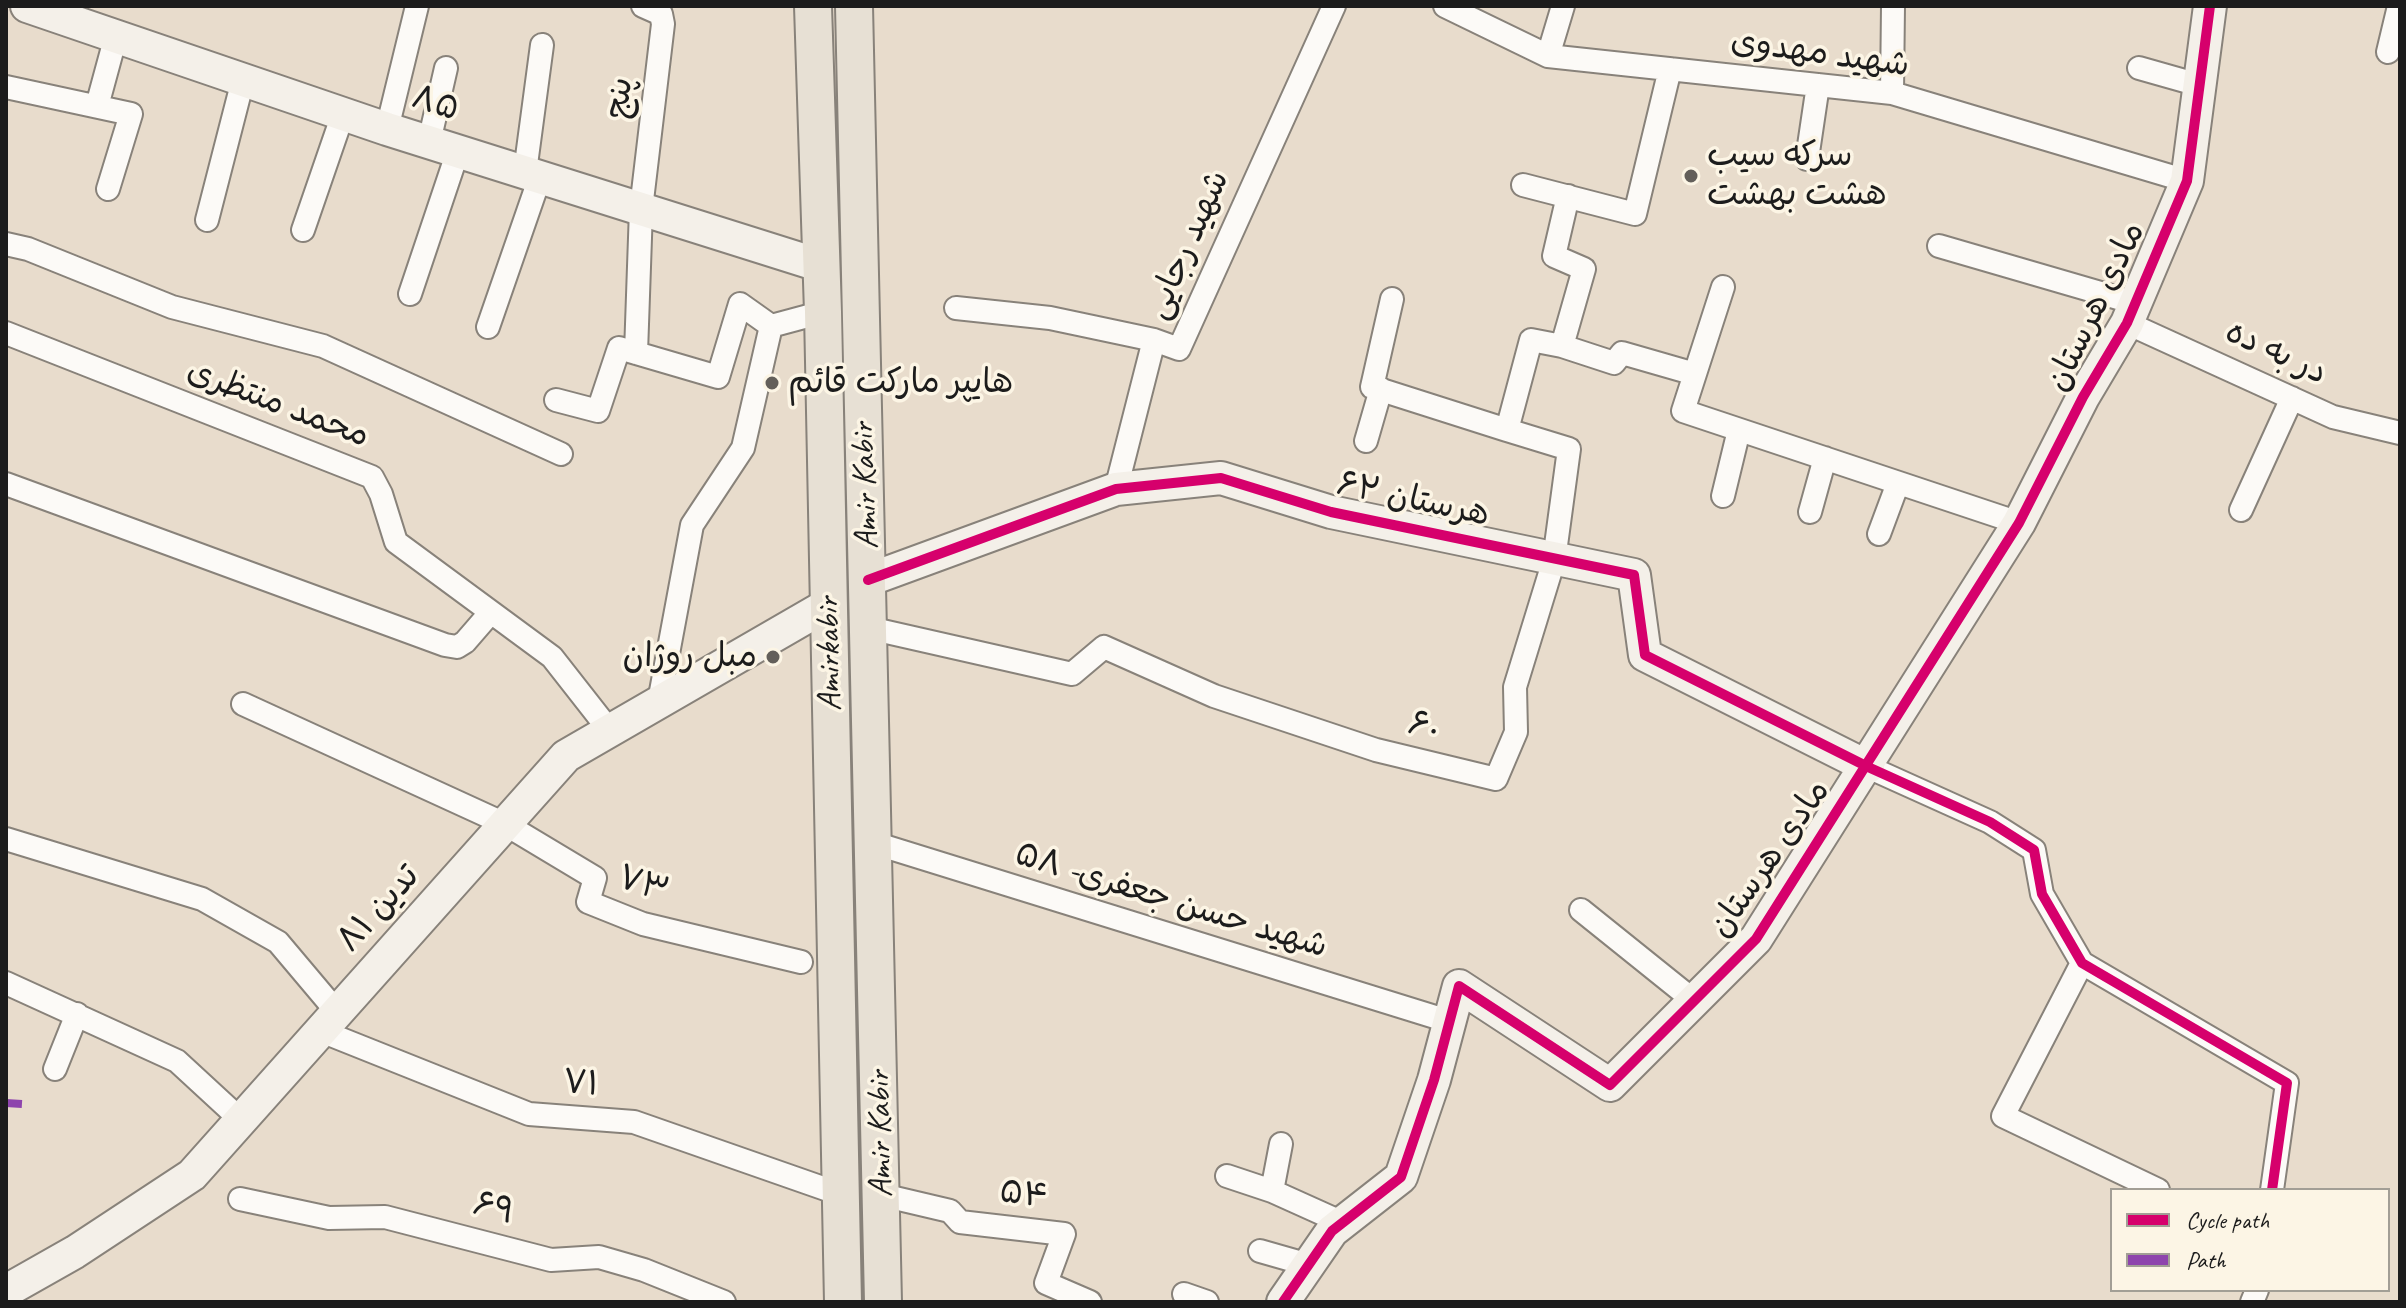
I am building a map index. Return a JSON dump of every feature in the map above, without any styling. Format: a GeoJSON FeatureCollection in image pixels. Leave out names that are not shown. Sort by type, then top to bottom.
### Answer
{"type":"FeatureCollection","features":[{"type":"Feature","properties":{"kind":"main road","name":"Amirkabir"},"geometry":{"type":"LineString","coordinates":[[813,6],[822,266],[843,1302]]}},
{"type":"Feature","properties":{"kind":"main road","name":"Amir Kabir"},"geometry":{"type":"LineString","coordinates":[[854,6],[883,1302]]}},
{"type":"Feature","properties":{"kind":"main road"},"geometry":{"type":"LineString","coordinates":[[814,52],[854,54]]}},
{"type":"Feature","properties":{"kind":"main road"},"geometry":{"type":"LineString","coordinates":[[816,102],[855,102]]}},
{"type":"Feature","properties":{"kind":"street","name":"۸۵"},"geometry":{"type":"LineString","coordinates":[[27,6],[387,129],[822,266]]}},
{"type":"Feature","properties":{"kind":"street"},"geometry":{"type":"LineString","coordinates":[[387,129],[417,6]]}},
{"type":"Feature","properties":{"kind":"street","name":"پنج"},"geometry":{"type":"LineString","coordinates":[[641,209],[663,24],[661,14],[643,6]]}},
{"type":"Feature","properties":{"kind":"street","name":"شهید رجایی"},"geometry":{"type":"LineString","coordinates":[[1116,489],[1154,340],[1179,349],[1334,6]]}},
{"type":"Feature","properties":{"kind":"street","name":"شهید مهدوی"},"geometry":{"type":"LineString","coordinates":[[1445,6],[1548,56],[1892,93],[2187,181]]}},
{"type":"Feature","properties":{"kind":"street"},"geometry":{"type":"LineString","coordinates":[[1548,56],[1563,6]]}},
{"type":"Feature","properties":{"kind":"street"},"geometry":{"type":"LineString","coordinates":[[1892,93],[1893,6]]}},
{"type":"Feature","properties":{"kind":"street","name":"مادی هرستان"},"geometry":{"type":"LineString","coordinates":[[1283,1302],[1332,1231],[1401,1177],[1434,1080],[1459,986],[1610,1085],[1756,939],[1868,767],[2019,523],[2083,397],[2131,313],[2187,181],[2210,6]]}},
{"type":"Feature","properties":{"kind":"street"},"geometry":{"type":"LineString","coordinates":[[2388,52],[2399,6]]}},
{"type":"Feature","properties":{"kind":"street"},"geometry":{"type":"LineString","coordinates":[[97,106],[116,36]]}},
{"type":"Feature","properties":{"kind":"street"},"geometry":{"type":"LineString","coordinates":[[488,327],[532,175],[542,45]]}},
{"type":"Feature","properties":{"kind":"street"},"geometry":{"type":"LineString","coordinates":[[410,294],[443,147],[446,68]]}},
{"type":"Feature","properties":{"kind":"street"},"geometry":{"type":"LineString","coordinates":[[2139,68],[2199,85]]}},
{"type":"Feature","properties":{"kind":"street"},"geometry":{"type":"LineString","coordinates":[[1523,185],[1635,214],[1670,69]]}},
{"type":"Feature","properties":{"kind":"street"},"geometry":{"type":"LineString","coordinates":[[207,220],[243,80]]}},
{"type":"Feature","properties":{"kind":"street"},"geometry":{"type":"LineString","coordinates":[[1807,159],[1818,85]]}},
{"type":"Feature","properties":{"kind":"street"},"geometry":{"type":"LineString","coordinates":[[6,87],[131,114],[108,189]]}},
{"type":"Feature","properties":{"kind":"street"},"geometry":{"type":"LineString","coordinates":[[303,230],[343,114]]}},
{"type":"Feature","properties":{"kind":"street"},"geometry":{"type":"LineString","coordinates":[[1562,346],[1584,269],[1554,256],[1568,196]]}},
{"type":"Feature","properties":{"kind":"street"},"geometry":{"type":"LineString","coordinates":[[636,353],[641,209]]}},
{"type":"Feature","properties":{"kind":"street"},"geometry":{"type":"LineString","coordinates":[[6,244],[28,249],[172,307],[323,346],[561,454]]}},
{"type":"Feature","properties":{"kind":"street","name":"در به ده"},"geometry":{"type":"LineString","coordinates":[[1939,246],[2131,313],[2333,417],[2400,433]]}},
{"type":"Feature","properties":{"kind":"street"},"geometry":{"type":"LineString","coordinates":[[1723,287],[1683,411],[2019,523]]}},
{"type":"Feature","properties":{"kind":"street"},"geometry":{"type":"LineString","coordinates":[[1392,299],[1372,387],[1507,430],[1531,340],[1562,346],[1614,363],[1622,353],[1695,374]]}},
{"type":"Feature","properties":{"kind":"street"},"geometry":{"type":"LineString","coordinates":[[556,400],[598,411],[619,348],[718,377],[740,304],[771,326]]}},
{"type":"Feature","properties":{"kind":"street"},"geometry":{"type":"LineString","coordinates":[[956,308],[1050,318],[1154,340]]}},
{"type":"Feature","properties":{"kind":"street"},"geometry":{"type":"LineString","coordinates":[[771,326],[823,312]]}},
{"type":"Feature","properties":{"kind":"street"},"geometry":{"type":"LineString","coordinates":[[659,702],[692,525],[743,448],[771,326]]}},
{"type":"Feature","properties":{"kind":"street","name":"محمد منتظری"},"geometry":{"type":"LineString","coordinates":[[6,333],[372,477],[381,494],[396,542],[552,657],[610,731]]}},
{"type":"Feature","properties":{"kind":"street"},"geometry":{"type":"LineString","coordinates":[[1366,441],[1381,389]]}},
{"type":"Feature","properties":{"kind":"street"},"geometry":{"type":"LineString","coordinates":[[2241,510],[2292,398]]}},
{"type":"Feature","properties":{"kind":"street","name":"۶۰"},"geometry":{"type":"LineString","coordinates":[[869,628],[1072,674],[1104,647],[1214,696],[1376,750],[1496,779],[1516,732],[1515,687],[1554,560],[1569,449],[1507,430]]}},
{"type":"Feature","properties":{"kind":"street"},"geometry":{"type":"LineString","coordinates":[[1723,496],[1739,430]]}},
{"type":"Feature","properties":{"kind":"street"},"geometry":{"type":"LineString","coordinates":[[1810,512],[1825,458]]}},
{"type":"Feature","properties":{"kind":"street","name":"هرستان ۶۲"},"geometry":{"type":"LineString","coordinates":[[868,580],[1116,489],[1221,478],[1331,512],[1634,575],[1645,655],[1868,767]]}},
{"type":"Feature","properties":{"kind":"street"},"geometry":{"type":"LineString","coordinates":[[1879,534],[1898,483]]}},
{"type":"Feature","properties":{"kind":"street"},"geometry":{"type":"LineString","coordinates":[[6,484],[445,645],[457,647],[465,642],[491,612]]}},
{"type":"Feature","properties":{"kind":"street","name":"تدین ۸۱"},"geometry":{"type":"LineString","coordinates":[[6,1291],[75,1252],[192,1175],[566,756],[829,604]]}},
{"type":"Feature","properties":{"kind":"street"},"geometry":{"type":"LineString","coordinates":[[243,704],[505,824]]}},
{"type":"Feature","properties":{"kind":"street"},"geometry":{"type":"LineString","coordinates":[[1868,767],[1990,822],[2034,850],[2042,894],[2082,963],[2287,1083],[2272,1188]]}},
{"type":"Feature","properties":{"kind":"street","name":"۷۳"},"geometry":{"type":"LineString","coordinates":[[505,824],[595,878],[588,902],[643,924],[801,962]]}},
{"type":"Feature","properties":{"kind":"street","name":"۷۱"},"geometry":{"type":"LineString","coordinates":[[6,839],[202,899],[278,942],[329,1021],[529,1114],[634,1122],[840,1194]]}},
{"type":"Feature","properties":{"kind":"street","name":"شهید حسن جعفری- ۵۸"},"geometry":{"type":"LineString","coordinates":[[874,843],[1448,1021]]}},
{"type":"Feature","properties":{"kind":"street"},"geometry":{"type":"LineString","coordinates":[[1581,910],[1693,1000]]}},
{"type":"Feature","properties":{"kind":"street"},"geometry":{"type":"LineString","coordinates":[[2082,963],[2003,1116],[2154,1188]]}},
{"type":"Feature","properties":{"kind":"street"},"geometry":{"type":"LineString","coordinates":[[6,983],[177,1061],[241,1120]]}},
{"type":"Feature","properties":{"kind":"street"},"geometry":{"type":"LineString","coordinates":[[55,1069],[77,1014]]}},
{"type":"Feature","properties":{"kind":"street"},"geometry":{"type":"LineString","coordinates":[[1272,1191],[1281,1144]]}},
{"type":"Feature","properties":{"kind":"street"},"geometry":{"type":"LineString","coordinates":[[1227,1176],[1272,1191],[1343,1223]]}},
{"type":"Feature","properties":{"kind":"street","name":"۵۴"},"geometry":{"type":"LineString","coordinates":[[882,1195],[950,1211],[960,1222],[1064,1234],[1046,1283],[1090,1302]]}},
{"type":"Feature","properties":{"kind":"street","name":"۶۹"},"geometry":{"type":"LineString","coordinates":[[240,1199],[329,1218],[385,1217],[551,1260],[599,1257],[644,1270],[724,1302]]}},
{"type":"Feature","properties":{"kind":"street"},"geometry":{"type":"LineString","coordinates":[[1260,1251],[1309,1265]]}},
{"type":"Feature","properties":{"kind":"street"},"geometry":{"type":"LineString","coordinates":[[1184,1294],[1207,1302]]}},
{"type":"Feature","properties":{"kind":"marked path"},"geometry":{"type":"LineString","coordinates":[[6,1103],[22,1104]]}},
{"type":"Feature","properties":{"kind":"cycle path"},"geometry":{"type":"LineString","coordinates":[[1283,1302],[1332,1231],[1401,1177],[1434,1080],[1459,986],[1610,1085],[1756,939],[2019,523],[2083,397],[2127,323],[2187,181],[2210,6]]}},
{"type":"Feature","properties":{"kind":"cycle path"},"geometry":{"type":"LineString","coordinates":[[868,580],[1116,489],[1221,478],[1331,512],[1634,575],[1645,655],[1868,767],[1990,822],[2034,850],[2042,894],[2082,963],[2287,1083],[2272,1188]]}},
{"type":"Feature","properties":{"kind":"place","name":"سرکه سیب هشت بهشت"},"geometry":{"type":"Point","coordinates":[1691,176]}},
{"type":"Feature","properties":{"kind":"place","name":"هایپر مارکت قائم"},"geometry":{"type":"Point","coordinates":[772,383]}},
{"type":"Feature","properties":{"kind":"place","name":"مبل روژان"},"geometry":{"type":"Point","coordinates":[773,657]}}]}
